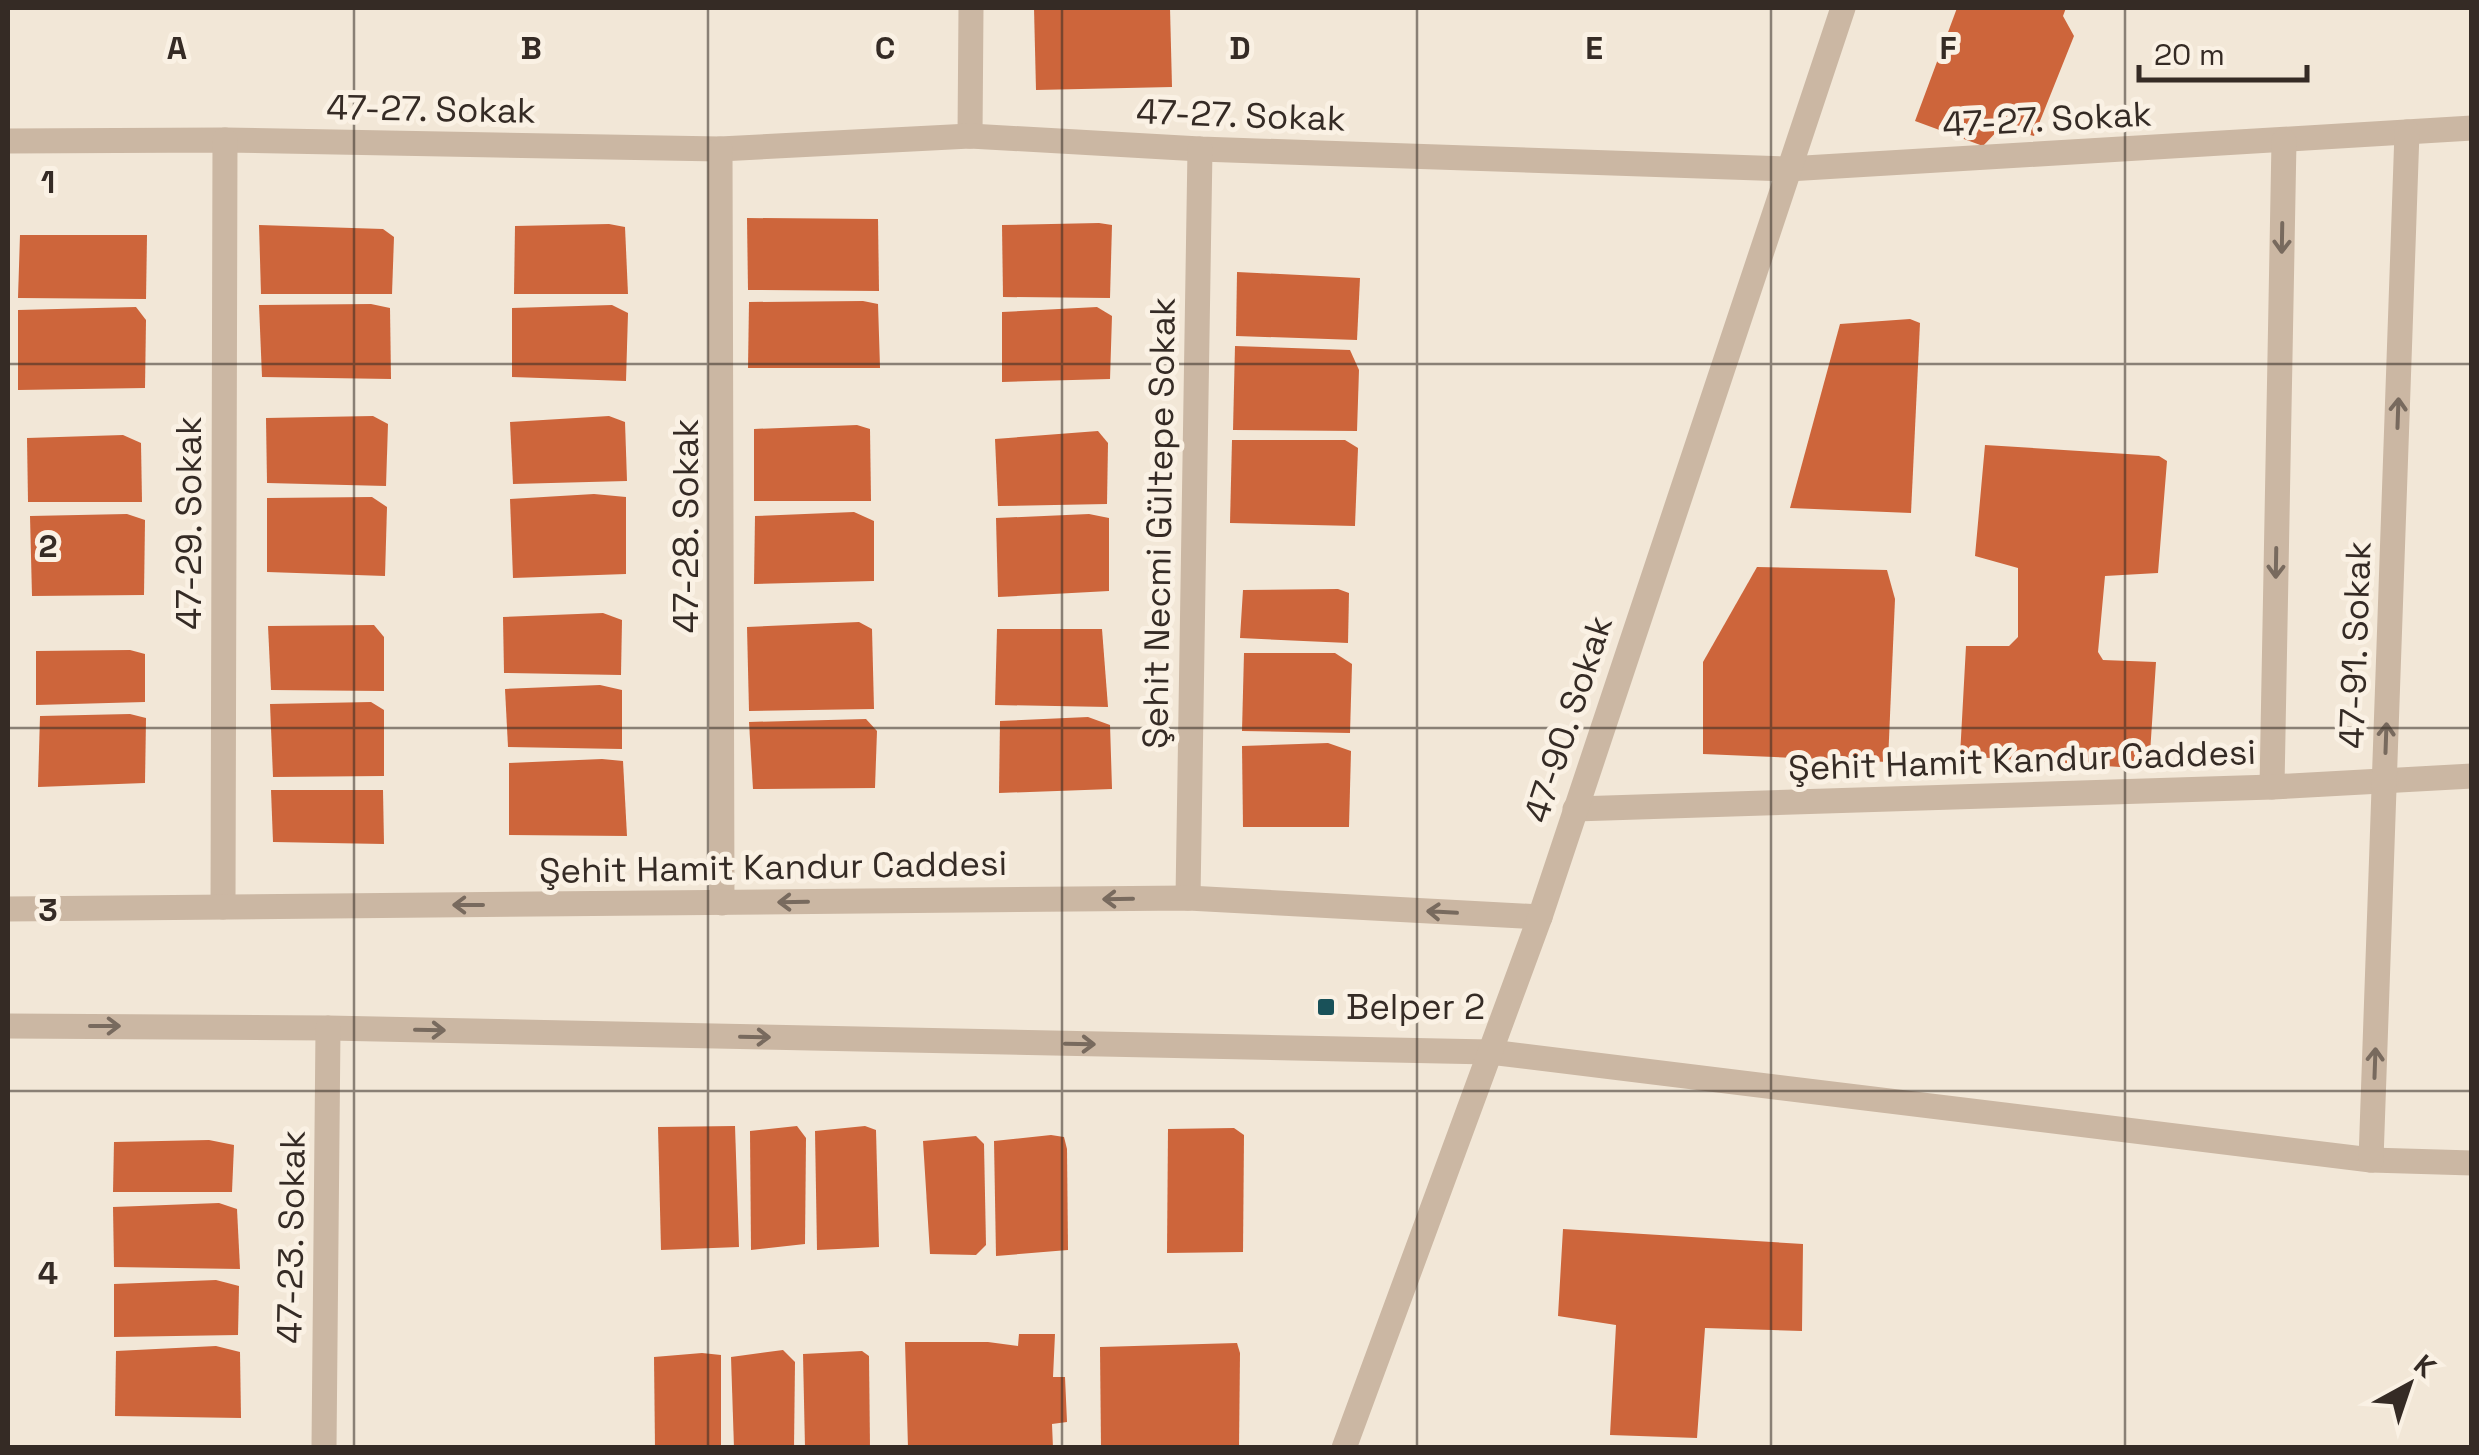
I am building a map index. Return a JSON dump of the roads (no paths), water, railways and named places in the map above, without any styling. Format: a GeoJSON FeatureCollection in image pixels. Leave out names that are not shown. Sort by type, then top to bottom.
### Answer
{"type":"FeatureCollection","features":[{"type":"Feature","properties":{"kind":"street"},"geometry":{"type":"LineString","coordinates":[[970,136],[971,8]]}},
{"type":"Feature","properties":{"kind":"street","name":"47-90. Sokak"},"geometry":{"type":"LineString","coordinates":[[1344,1448],[1540,917],[1843,8]]}},
{"type":"Feature","properties":{"kind":"street","name":"47-27. Sokak"},"geometry":{"type":"LineString","coordinates":[[8,142],[225,140],[720,149],[970,136],[1200,150],[1788,169],[2472,128]]}},
{"type":"Feature","properties":{"kind":"street","name":"47-91. Sokak"},"geometry":{"type":"LineString","coordinates":[[2371,1160],[2408,132]]}},
{"type":"Feature","properties":{"kind":"street","name":"47-29. Sokak"},"geometry":{"type":"LineString","coordinates":[[223,907],[225,140]]}},
{"type":"Feature","properties":{"kind":"street"},"geometry":{"type":"LineString","coordinates":[[2272,787],[2284,140]]}},
{"type":"Feature","properties":{"kind":"street","name":"47-28. Sokak"},"geometry":{"type":"LineString","coordinates":[[720,149],[722,903]]}},
{"type":"Feature","properties":{"kind":"street","name":"Şehit Necmi Gültepe Sokak"},"geometry":{"type":"LineString","coordinates":[[1188,898],[1200,150]]}},
{"type":"Feature","properties":{"kind":"street","name":"Şehit Hamit Kandur Caddesi"},"geometry":{"type":"LineString","coordinates":[[1575,809],[2272,787],[2472,776]]}},
{"type":"Feature","properties":{"kind":"street","name":"Şehit Hamit Kandur Caddesi"},"geometry":{"type":"LineString","coordinates":[[8,909],[1188,898],[1540,917]]}},
{"type":"Feature","properties":{"kind":"street"},"geometry":{"type":"LineString","coordinates":[[8,1026],[328,1028],[1490,1052],[2371,1160],[2472,1163]]}},
{"type":"Feature","properties":{"kind":"street","name":"47-23. Sokak"},"geometry":{"type":"LineString","coordinates":[[324,1448],[328,1028]]}},
{"type":"Feature","properties":{"kind":"place","name":"Belper 2"},"geometry":{"type":"Point","coordinates":[1326,1007]}}]}
